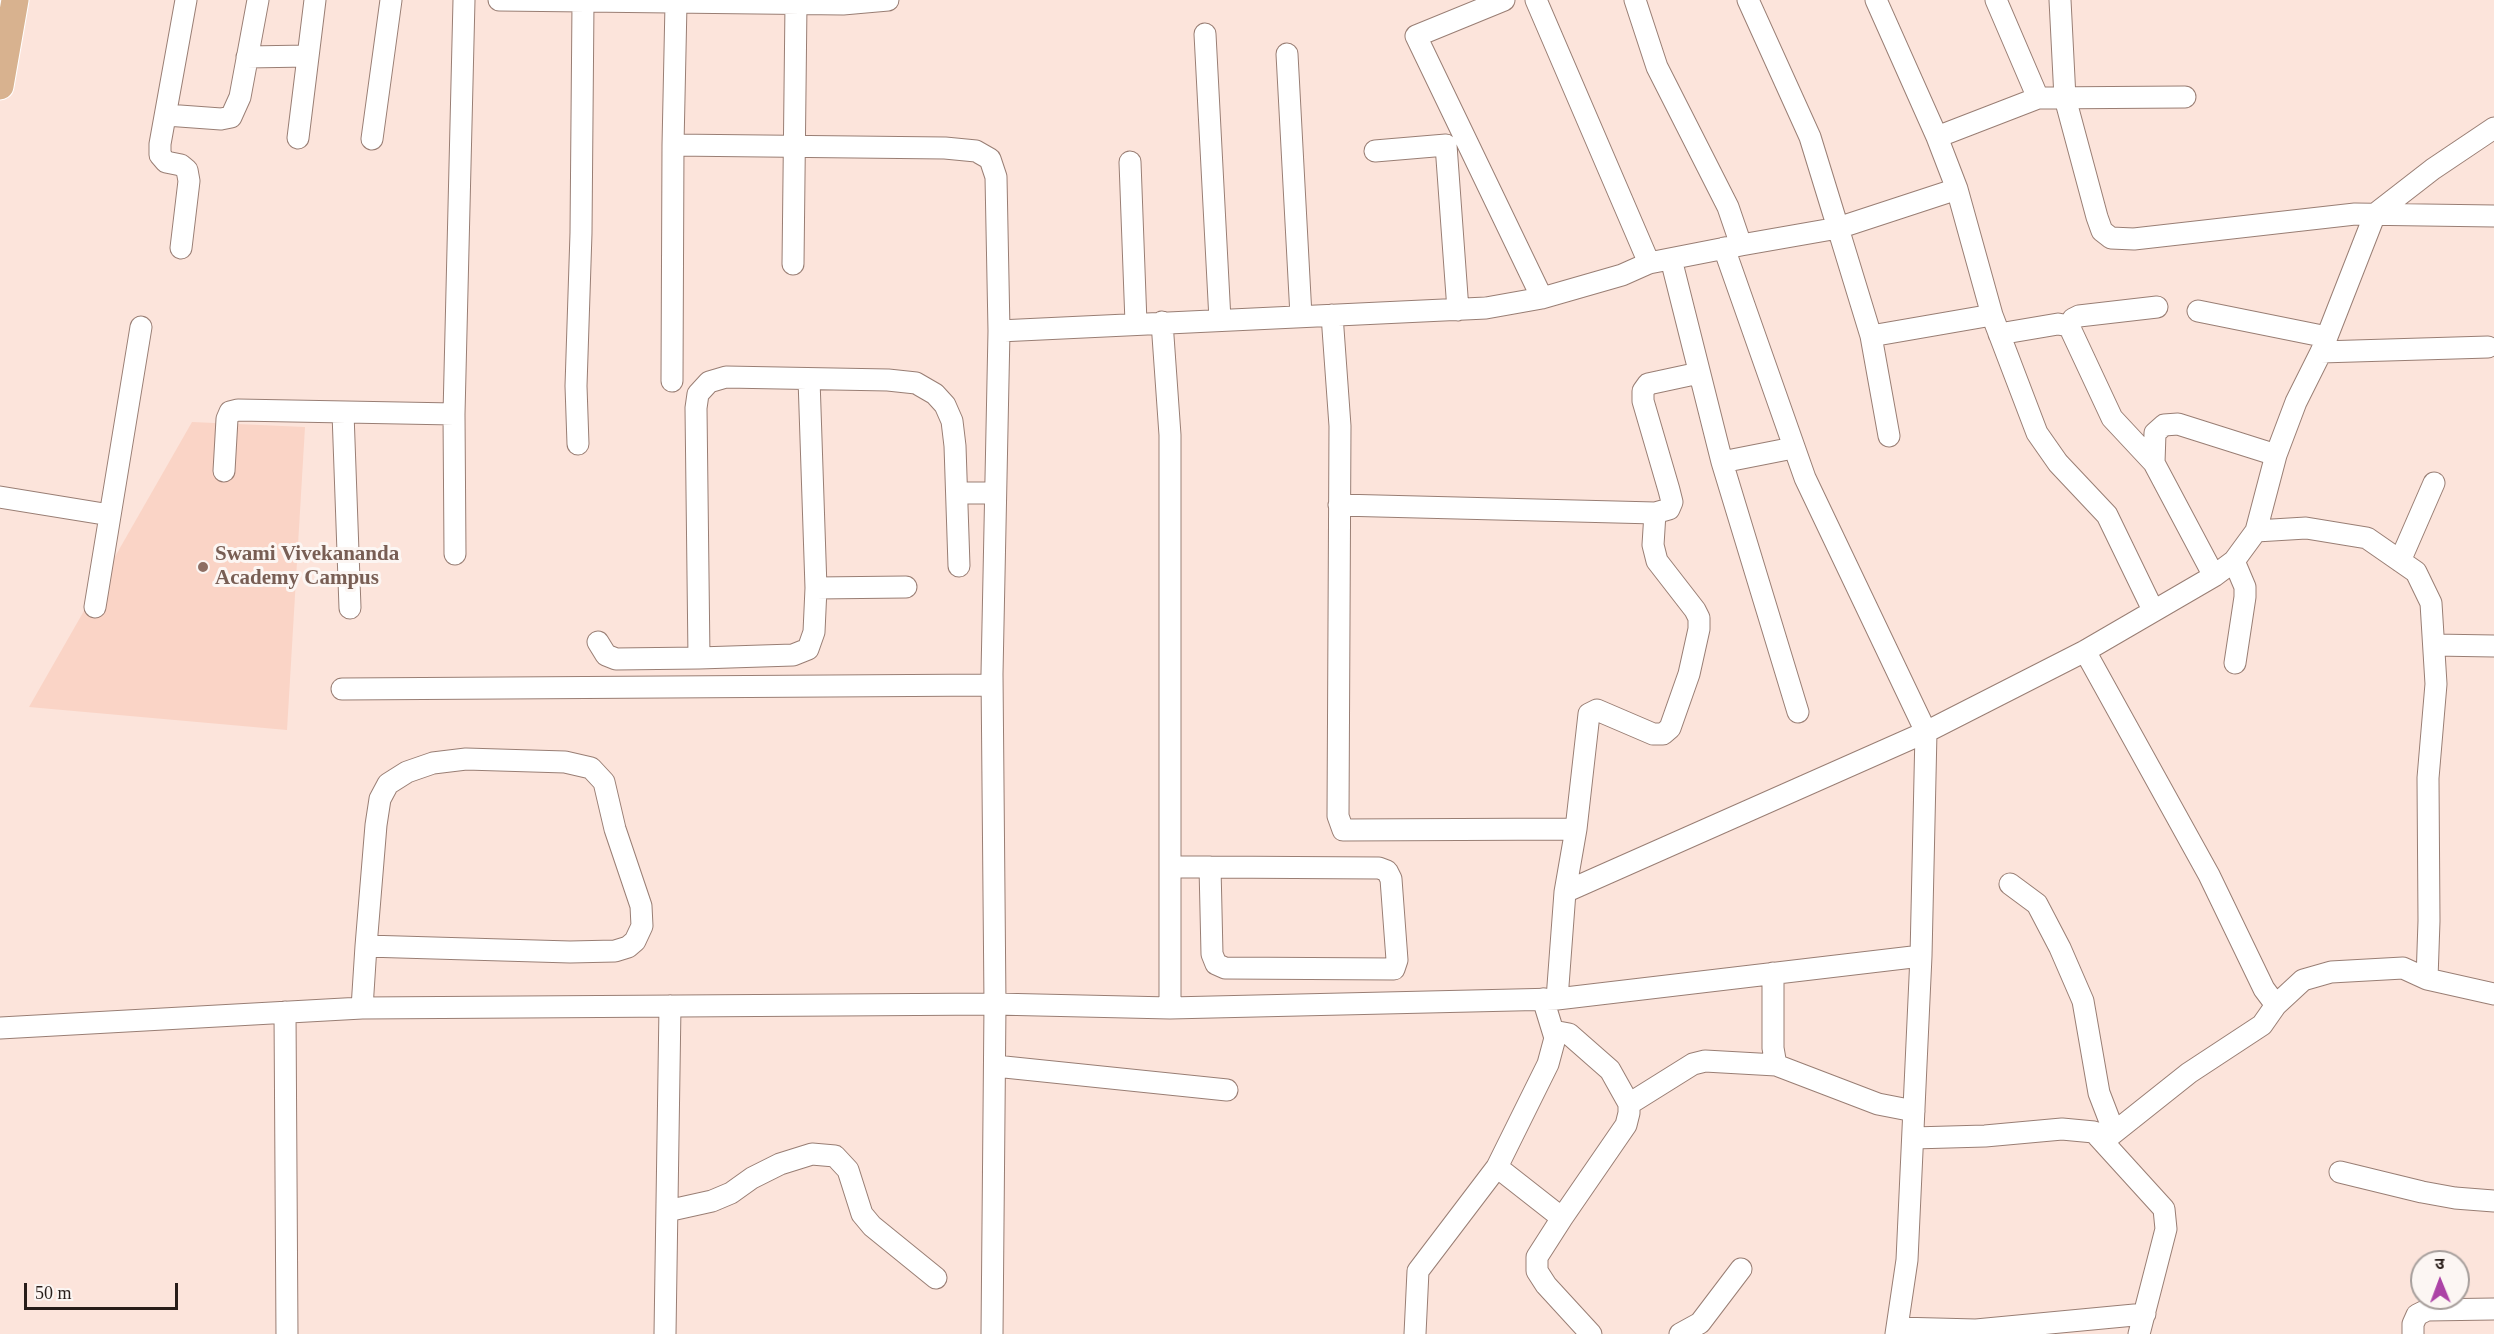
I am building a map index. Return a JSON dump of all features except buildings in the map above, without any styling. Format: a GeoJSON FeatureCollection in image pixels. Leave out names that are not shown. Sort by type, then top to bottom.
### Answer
{"type":"FeatureCollection","features":[{"type":"Feature","properties":{"kind":"main road"},"geometry":{"type":"LineString","coordinates":[[0,86],[15,0]]}},
{"type":"Feature","properties":{"kind":"street"},"geometry":{"type":"LineString","coordinates":[[180,248],[189,181],[187,170],[181,165],[166,162],[160,155],[160,144],[186,0]]}},
{"type":"Feature","properties":{"kind":"street"},"geometry":{"type":"LineString","coordinates":[[166,115],[221,119],[231,117],[240,97],[258,0]]}},
{"type":"Feature","properties":{"kind":"street"},"geometry":{"type":"LineString","coordinates":[[298,138],[315,0]]}},
{"type":"Feature","properties":{"kind":"street"},"geometry":{"type":"LineString","coordinates":[[372,139],[391,0]]}},
{"type":"Feature","properties":{"kind":"street"},"geometry":{"type":"LineString","coordinates":[[455,554],[454,414],[464,0]]}},
{"type":"Feature","properties":{"kind":"street"},"geometry":{"type":"LineString","coordinates":[[499,0],[583,3],[796,4],[843,4],[888,0]]}},
{"type":"Feature","properties":{"kind":"street"},"geometry":{"type":"LineString","coordinates":[[1504,0],[1416,36],[1542,298]]}},
{"type":"Feature","properties":{"kind":"street"},"geometry":{"type":"LineString","coordinates":[[1536,0],[1649,263]]}},
{"type":"Feature","properties":{"kind":"street"},"geometry":{"type":"LineString","coordinates":[[1635,0],[1657,67],[1728,207],[1733,246],[1793,448],[1805,478],[1926,732],[1921,956],[1913,1138],[1906,1260],[1897,1331],[2142,1324],[2166,1230],[2164,1209],[2109,1137],[2083,1001],[2060,948],[2037,904],[2010,884]]}},
{"type":"Feature","properties":{"kind":"street"},"geometry":{"type":"LineString","coordinates":[[1748,0],[1810,137],[1871,336],[1889,436]]}},
{"type":"Feature","properties":{"kind":"street"},"geometry":{"type":"LineString","coordinates":[[1876,0],[1957,189],[1996,324],[2037,434],[2058,464],[2107,515],[2153,610]]}},
{"type":"Feature","properties":{"kind":"street"},"geometry":{"type":"LineString","coordinates":[[1996,0],[2038,98]]}},
{"type":"Feature","properties":{"kind":"street"},"geometry":{"type":"LineString","coordinates":[[2060,0],[2065,98],[2097,217],[2102,231],[2110,238],[2134,239],[2375,214],[2494,216]]}},
{"type":"Feature","properties":{"kind":"street"},"geometry":{"type":"LineString","coordinates":[[672,381],[673,145],[686,2]]}},
{"type":"Feature","properties":{"kind":"street"},"geometry":{"type":"LineString","coordinates":[[578,444],[576,387],[583,3]]}},
{"type":"Feature","properties":{"kind":"street"},"geometry":{"type":"LineString","coordinates":[[793,264],[796,4]]}},
{"type":"Feature","properties":{"kind":"street"},"geometry":{"type":"LineString","coordinates":[[1205,34],[1220,320]]}},
{"type":"Feature","properties":{"kind":"street"},"geometry":{"type":"LineString","coordinates":[[1287,54],[1301,316]]}},
{"type":"Feature","properties":{"kind":"street"},"geometry":{"type":"LineString","coordinates":[[248,57],[308,56]]}},
{"type":"Feature","properties":{"kind":"street"},"geometry":{"type":"LineString","coordinates":[[1936,137],[2038,98],[2184,97]]}},
{"type":"Feature","properties":{"kind":"street"},"geometry":{"type":"LineString","coordinates":[[1565,892],[1926,732],[2085,651],[2214,576],[2234,561],[2256,531],[2276,455],[2296,402],[2324,345],[2375,214],[2433,169],[2494,128]]}},
{"type":"Feature","properties":{"kind":"street"},"geometry":{"type":"LineString","coordinates":[[673,145],[945,148],[976,151],[990,159],[996,177],[999,331],[992,685],[995,1004],[992,1334]]}},
{"type":"Feature","properties":{"kind":"street"},"geometry":{"type":"LineString","coordinates":[[1375,151],[1446,146],[1458,310]]}},
{"type":"Feature","properties":{"kind":"street"},"geometry":{"type":"LineString","coordinates":[[1130,162],[1136,323]]}},
{"type":"Feature","properties":{"kind":"street"},"geometry":{"type":"LineString","coordinates":[[999,331],[1486,308],[1542,298],[1622,275],[1649,263],[1838,228],[1957,189]]}},
{"type":"Feature","properties":{"kind":"street"},"geometry":{"type":"LineString","coordinates":[[1671,259],[1722,462],[1798,712]]}},
{"type":"Feature","properties":{"kind":"street"},"geometry":{"type":"LineString","coordinates":[[2069,326],[2073,319],[2079,316],[2157,307]]}},
{"type":"Feature","properties":{"kind":"street"},"geometry":{"type":"LineString","coordinates":[[2198,311],[2324,345],[2488,347]]}},
{"type":"Feature","properties":{"kind":"street"},"geometry":{"type":"LineString","coordinates":[[1332,315],[1340,426],[1338,816],[1343,830],[1576,829]]}},
{"type":"Feature","properties":{"kind":"street"},"geometry":{"type":"LineString","coordinates":[[1162,322],[1170,435],[1170,1008]]}},
{"type":"Feature","properties":{"kind":"street"},"geometry":{"type":"LineString","coordinates":[[1871,336],[1996,324],[2069,326]]}},
{"type":"Feature","properties":{"kind":"street"},"geometry":{"type":"LineString","coordinates":[[2069,326],[2112,418],[2154,463],[2214,576]]}},
{"type":"Feature","properties":{"kind":"street"},"geometry":{"type":"LineString","coordinates":[[95,608],[141,327]]}},
{"type":"Feature","properties":{"kind":"street"},"geometry":{"type":"LineString","coordinates":[[1339,505],[1655,513],[1669,508],[1672,502],[1643,391],[1647,384],[1699,373]]}},
{"type":"Feature","properties":{"kind":"street"},"geometry":{"type":"LineString","coordinates":[[699,658],[696,408],[698,394],[709,382],[726,377],[888,380],[916,383],[935,394],[945,405],[952,421],[958,493],[958,566]]}},
{"type":"Feature","properties":{"kind":"street"},"geometry":{"type":"LineString","coordinates":[[598,642],[606,655],[616,659],[792,655],[808,649],[814,633],[816,588],[809,379]]}},
{"type":"Feature","properties":{"kind":"street"},"geometry":{"type":"LineString","coordinates":[[224,471],[227,419],[230,412],[238,410],[454,414]]}},
{"type":"Feature","properties":{"kind":"street"},"geometry":{"type":"LineString","coordinates":[[343,413],[350,609]]}},
{"type":"Feature","properties":{"kind":"street"},"geometry":{"type":"LineString","coordinates":[[2154,463],[2155,433],[2164,425],[2178,424],[2276,455]]}},
{"type":"Feature","properties":{"kind":"street"},"geometry":{"type":"LineString","coordinates":[[1722,462],[1793,448]]}},
{"type":"Feature","properties":{"kind":"street"},"geometry":{"type":"LineString","coordinates":[[2400,561],[2434,483]]}},
{"type":"Feature","properties":{"kind":"street"},"geometry":{"type":"LineString","coordinates":[[958,493],[995,493]]}},
{"type":"Feature","properties":{"kind":"street"},"geometry":{"type":"LineString","coordinates":[[0,497],[110,515]]}},
{"type":"Feature","properties":{"kind":"street"},"geometry":{"type":"LineString","coordinates":[[1415,1334],[1418,1271],[1497,1167],[1548,1064],[1555,1038],[1550,999],[1576,829],[1589,714],[1597,710],[1653,734],[1663,734],[1670,728],[1689,674],[1699,629],[1699,618],[1657,561],[1653,545],[1655,513]]}},
{"type":"Feature","properties":{"kind":"street"},"geometry":{"type":"LineString","coordinates":[[2256,531],[2306,528],[2367,538],[2416,572],[2431,603],[2436,684],[2428,778],[2427,979]]}},
{"type":"Feature","properties":{"kind":"street"},"geometry":{"type":"LineString","coordinates":[[2234,561],[2245,587],[2235,663]]}},
{"type":"Feature","properties":{"kind":"street"},"geometry":{"type":"LineString","coordinates":[[816,588],[906,587]]}},
{"type":"Feature","properties":{"kind":"street"},"geometry":{"type":"LineString","coordinates":[[2433,645],[2494,646]]}},
{"type":"Feature","properties":{"kind":"street"},"geometry":{"type":"LineString","coordinates":[[2085,651],[2209,875],[2265,989],[2276,1005]]}},
{"type":"Feature","properties":{"kind":"street"},"geometry":{"type":"LineString","coordinates":[[342,689],[992,685]]}},
{"type":"Feature","properties":{"kind":"street"},"geometry":{"type":"LineString","coordinates":[[362,1008],[366,946],[376,825],[380,799],[388,784],[407,772],[433,763],[466,759],[565,762],[591,768],[604,782],[615,829],[641,906],[642,926],[635,941],[628,947],[615,951],[570,952],[366,946]]}},
{"type":"Feature","properties":{"kind":"street"},"geometry":{"type":"LineString","coordinates":[[1170,867],[1210,867],[1379,868],[1387,871],[1391,879],[1397,960],[1394,969],[1225,968],[1216,964],[1212,954],[1210,867]]}},
{"type":"Feature","properties":{"kind":"street"},"geometry":{"type":"LineString","coordinates":[[0,1028],[362,1008],[995,1004],[1170,1008],[1550,999],[1921,956]]}},
{"type":"Feature","properties":{"kind":"street"},"geometry":{"type":"LineString","coordinates":[[2109,1137],[2189,1073],[2262,1025],[2276,1005],[2303,980],[2331,972],[2403,968],[2427,979],[2494,994]]}},
{"type":"Feature","properties":{"kind":"street"},"geometry":{"type":"LineString","coordinates":[[1773,973],[1773,1048],[1776,1065]]}},
{"type":"Feature","properties":{"kind":"street"},"geometry":{"type":"LineString","coordinates":[[665,1334],[669,1006]]}},
{"type":"Feature","properties":{"kind":"street"},"geometry":{"type":"LineString","coordinates":[[285,1012],[287,1334]]}},
{"type":"Feature","properties":{"kind":"street"},"geometry":{"type":"LineString","coordinates":[[1553,1031],[1569,1034],[1610,1070],[1629,1104],[1626,1125],[1537,1257],[1537,1271],[1545,1285],[1591,1334]]}},
{"type":"Feature","properties":{"kind":"street"},"geometry":{"type":"LineString","coordinates":[[1629,1104],[1705,1060],[1776,1065],[1878,1104],[1914,1110]]}},
{"type":"Feature","properties":{"kind":"street"},"geometry":{"type":"LineString","coordinates":[[995,1066],[1227,1090]]}},
{"type":"Feature","properties":{"kind":"street"},"geometry":{"type":"LineString","coordinates":[[1913,1138],[1985,1136],[2062,1130],[2094,1132],[2109,1137]]}},
{"type":"Feature","properties":{"kind":"street"},"geometry":{"type":"LineString","coordinates":[[667,1211],[731,1193],[752,1178],[780,1164],[801,1157],[812,1154],[835,1156],[848,1170],[862,1214],[872,1226],[936,1278]]}},
{"type":"Feature","properties":{"kind":"street"},"geometry":{"type":"LineString","coordinates":[[1497,1167],[1562,1218]]}},
{"type":"Feature","properties":{"kind":"street"},"geometry":{"type":"LineString","coordinates":[[2340,1172],[2422,1192],[2455,1198],[2494,1201]]}},
{"type":"Feature","properties":{"kind":"street"},"geometry":{"type":"LineString","coordinates":[[1680,1334],[1700,1323],[1741,1269]]}},
{"type":"Feature","properties":{"kind":"street"},"geometry":{"type":"LineString","coordinates":[[2412,1334],[2417,1315],[2427,1310],[2494,1310]]}},
{"type":"Feature","properties":{"kind":"shaded area","name":"Swami Vivekananda Academy Campus"},"geometry":{"type":"Polygon","coordinates":[[[192,422],[305,427],[287,730],[29,707],[192,422]]]}},
{"type":"Feature","properties":{"kind":"place","name":"Swami Vivekananda Academy Campus"},"geometry":{"type":"Point","coordinates":[203,567]}}]}
